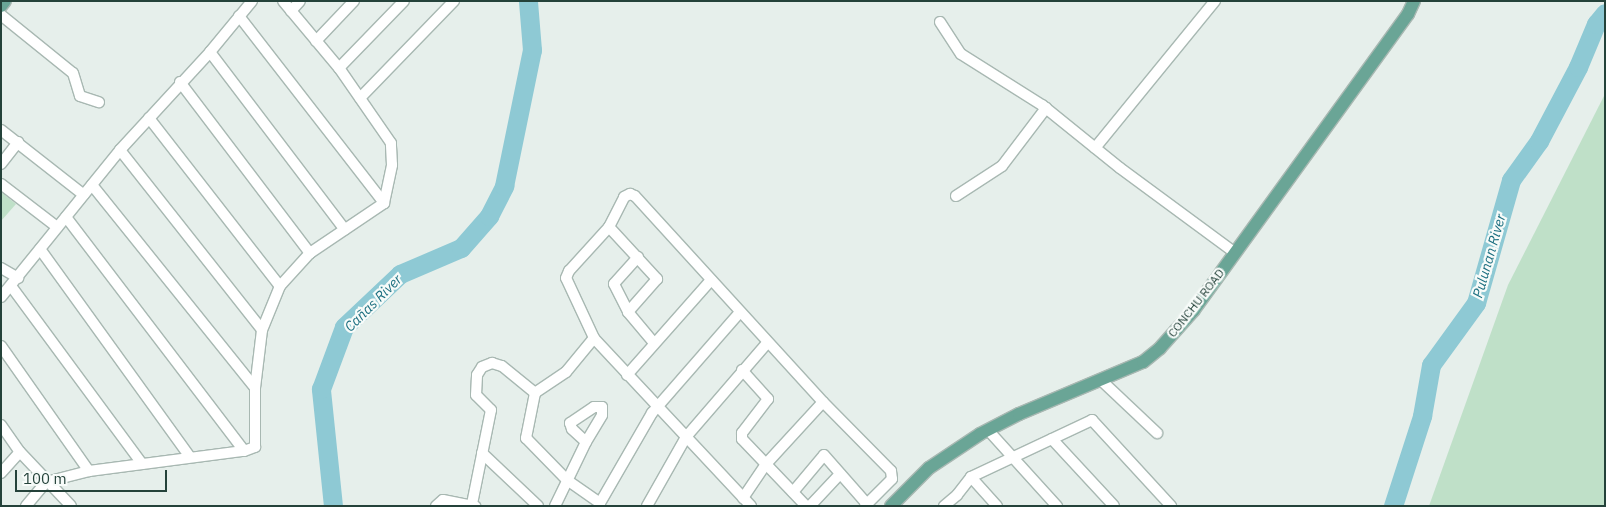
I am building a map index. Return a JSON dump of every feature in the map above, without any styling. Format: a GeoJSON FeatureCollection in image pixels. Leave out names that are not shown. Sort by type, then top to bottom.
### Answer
{"type":"FeatureCollection","features":[{"type":"Feature","properties":{"kind":"main road"},"geometry":{"type":"LineString","coordinates":[[1,6],[5,1]]}},
{"type":"Feature","properties":{"kind":"main road","name":"CONCHU ROAD"},"geometry":{"type":"LineString","coordinates":[[891,506],[945,456],[988,430],[1019,414],[1102,381],[1142,362],[1160,348],[1192,311],[1408,14],[1414,1]]}},
{"type":"Feature","properties":{"kind":"street"},"geometry":{"type":"LineString","coordinates":[[1,297],[120,150],[180,82],[210,52],[252,1]]}},
{"type":"Feature","properties":{"kind":"street"},"geometry":{"type":"LineString","coordinates":[[26,506],[46,482],[89,471],[244,451],[255,447],[255,388],[262,330],[280,286],[310,253],[384,203],[392,164],[390,143],[339,68],[283,1]]}},
{"type":"Feature","properties":{"kind":"street"},"geometry":{"type":"LineString","coordinates":[[291,11],[300,1]]}},
{"type":"Feature","properties":{"kind":"street"},"geometry":{"type":"LineString","coordinates":[[316,41],[354,1]]}},
{"type":"Feature","properties":{"kind":"street"},"geometry":{"type":"LineString","coordinates":[[339,68],[404,1]]}},
{"type":"Feature","properties":{"kind":"street"},"geometry":{"type":"LineString","coordinates":[[360,98],[454,1]]}},
{"type":"Feature","properties":{"kind":"street"},"geometry":{"type":"LineString","coordinates":[[1095,148],[1215,1]]}},
{"type":"Feature","properties":{"kind":"street"},"geometry":{"type":"LineString","coordinates":[[1,15],[73,73],[80,96],[99,102]]}},
{"type":"Feature","properties":{"kind":"street"},"geometry":{"type":"LineString","coordinates":[[239,16],[384,203]]}},
{"type":"Feature","properties":{"kind":"street"},"geometry":{"type":"LineString","coordinates":[[940,22],[961,54],[1046,108],[1095,148],[1234,252]]}},
{"type":"Feature","properties":{"kind":"street"},"geometry":{"type":"LineString","coordinates":[[210,52],[345,230]]}},
{"type":"Feature","properties":{"kind":"street"},"geometry":{"type":"LineString","coordinates":[[180,82],[310,253]]}},
{"type":"Feature","properties":{"kind":"street"},"geometry":{"type":"LineString","coordinates":[[956,196],[1002,166],[1046,108]]}},
{"type":"Feature","properties":{"kind":"street"},"geometry":{"type":"LineString","coordinates":[[149,118],[280,286]]}},
{"type":"Feature","properties":{"kind":"street"},"geometry":{"type":"LineString","coordinates":[[1,130],[84,195]]}},
{"type":"Feature","properties":{"kind":"street"},"geometry":{"type":"LineString","coordinates":[[1,164],[18,142]]}},
{"type":"Feature","properties":{"kind":"street"},"geometry":{"type":"LineString","coordinates":[[120,150],[262,330]]}},
{"type":"Feature","properties":{"kind":"street"},"geometry":{"type":"LineString","coordinates":[[1,184],[57,227]]}},
{"type":"Feature","properties":{"kind":"street"},"geometry":{"type":"LineString","coordinates":[[92,185],[255,388]]}},
{"type":"Feature","properties":{"kind":"street"},"geometry":{"type":"LineString","coordinates":[[751,506],[594,338],[566,274],[609,227],[624,197],[630,194],[635,196],[823,402],[891,471],[892,479],[866,505],[824,455],[793,492]]}},
{"type":"Feature","properties":{"kind":"street"},"geometry":{"type":"LineString","coordinates":[[66,218],[244,451]]}},
{"type":"Feature","properties":{"kind":"street"},"geometry":{"type":"LineString","coordinates":[[609,227],[657,279],[628,312]]}},
{"type":"Feature","properties":{"kind":"street"},"geometry":{"type":"LineString","coordinates":[[40,250],[190,457]]}},
{"type":"Feature","properties":{"kind":"street"},"geometry":{"type":"LineString","coordinates":[[638,257],[614,284],[628,312],[654,343]]}},
{"type":"Feature","properties":{"kind":"street"},"geometry":{"type":"LineString","coordinates":[[1,268],[18,278]]}},
{"type":"Feature","properties":{"kind":"street"},"geometry":{"type":"LineString","coordinates":[[628,374],[711,280]]}},
{"type":"Feature","properties":{"kind":"street"},"geometry":{"type":"LineString","coordinates":[[11,286],[142,464]]}},
{"type":"Feature","properties":{"kind":"street"},"geometry":{"type":"LineString","coordinates":[[594,338],[566,372],[535,393],[526,438],[567,480],[600,505],[657,407],[740,312]]}},
{"type":"Feature","properties":{"kind":"street"},"geometry":{"type":"LineString","coordinates":[[647,506],[686,437],[768,342]]}},
{"type":"Feature","properties":{"kind":"street"},"geometry":{"type":"LineString","coordinates":[[1,346],[89,471]]}},
{"type":"Feature","properties":{"kind":"street"},"geometry":{"type":"LineString","coordinates":[[436,506],[443,500],[474,505],[491,410],[476,395],[477,375],[482,367],[492,363],[502,366],[535,393]]}},
{"type":"Feature","properties":{"kind":"street"},"geometry":{"type":"LineString","coordinates":[[742,370],[768,399],[741,436],[766,464],[808,506],[840,474]]}},
{"type":"Feature","properties":{"kind":"street"},"geometry":{"type":"LineString","coordinates":[[1102,381],[1157,434]]}},
{"type":"Feature","properties":{"kind":"street"},"geometry":{"type":"LineString","coordinates":[[743,498],[766,464],[823,402]]}},
{"type":"Feature","properties":{"kind":"street"},"geometry":{"type":"LineString","coordinates":[[944,506],[957,496],[971,477],[1092,420],[1171,506]]}},
{"type":"Feature","properties":{"kind":"street"},"geometry":{"type":"LineString","coordinates":[[1,425],[20,452],[46,482],[71,506]]}},
{"type":"Feature","properties":{"kind":"street"},"geometry":{"type":"LineString","coordinates":[[988,430],[1057,506]]}},
{"type":"Feature","properties":{"kind":"street"},"geometry":{"type":"LineString","coordinates":[[1052,439],[1114,506]]}},
{"type":"Feature","properties":{"kind":"street"},"geometry":{"type":"LineString","coordinates":[[555,506],[586,442]]}},
{"type":"Feature","properties":{"kind":"street"},"geometry":{"type":"LineString","coordinates":[[1,473],[20,452]]}},
{"type":"Feature","properties":{"kind":"street"},"geometry":{"type":"LineString","coordinates":[[482,453],[538,506]]}},
{"type":"Feature","properties":{"kind":"street"},"geometry":{"type":"LineString","coordinates":[[971,477],[997,506]]}},
{"type":"Feature","properties":{"kind":"green space"},"geometry":{"type":"Polygon","coordinates":[[[1605,94],[1605,506],[1429,506],[1508,285],[1605,94]]]}},
{"type":"Feature","properties":{"kind":"green space"},"geometry":{"type":"Polygon","coordinates":[[[1,192],[16,204],[1,221],[1,192]]]}},
{"type":"Feature","properties":{"kind":"waterway","name":"Cañas River"},"geometry":{"type":"LineString","coordinates":[[333,506],[321,389],[344,327],[400,274],[461,248],[489,216],[504,186],[532,50],[528,1]]}},
{"type":"Feature","properties":{"kind":"waterway","name":"Pulunan River"},"geometry":{"type":"LineString","coordinates":[[1393,506],[1422,416],[1431,365],[1476,303],[1511,180],[1539,141],[1578,67],[1596,24],[1605,13]]}}]}
